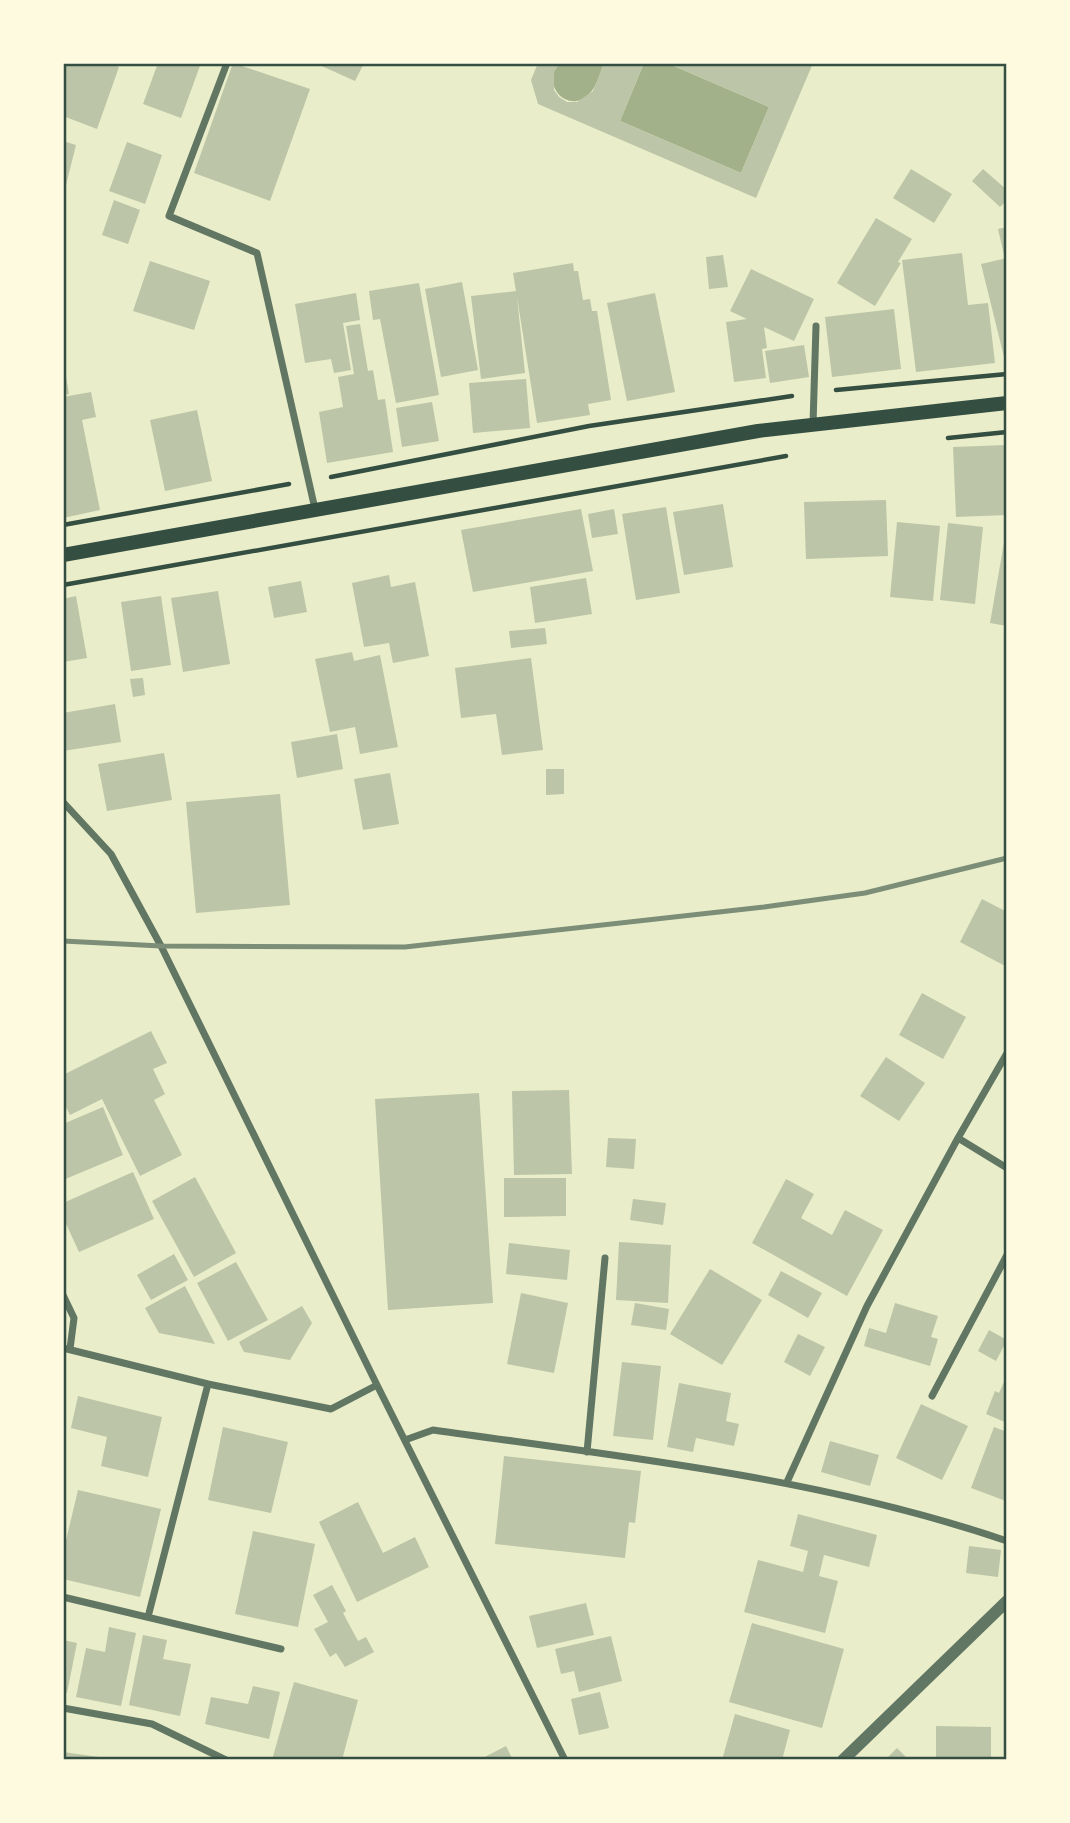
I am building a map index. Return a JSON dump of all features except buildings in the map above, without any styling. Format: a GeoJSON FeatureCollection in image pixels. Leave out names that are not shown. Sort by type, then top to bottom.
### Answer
{"type":"FeatureCollection","features":[{"type":"Feature","properties":{"kind":"main road"},"geometry":{"type":"LineString","coordinates":[[63,555],[758,431],[1007,403]]}},
{"type":"Feature","properties":{"kind":"street"},"geometry":{"type":"LineString","coordinates":[[226,63],[169,216],[257,253],[315,510]]}},
{"type":"Feature","properties":{"kind":"street"},"geometry":{"type":"LineString","coordinates":[[813,425],[817,326]]}},
{"type":"Feature","properties":{"kind":"street"},"geometry":{"type":"LineString","coordinates":[[63,802],[111,854],[161,946],[565,1760]]}},
{"type":"Feature","properties":{"kind":"street"},"geometry":{"type":"LineString","coordinates":[[786,1482],[867,1306],[1007,1053]]}},
{"type":"Feature","properties":{"kind":"street"},"geometry":{"type":"LineString","coordinates":[[958,1138],[1007,1168]]}},
{"type":"Feature","properties":{"kind":"street"},"geometry":{"type":"LineString","coordinates":[[932,1396],[1007,1255]]}},
{"type":"Feature","properties":{"kind":"street"},"geometry":{"type":"LineString","coordinates":[[587,1452],[605,1258]]}},
{"type":"Feature","properties":{"kind":"street"},"geometry":{"type":"LineString","coordinates":[[63,1295],[74,1318],[66,1348],[208,1384],[331,1409],[377,1385]]}},
{"type":"Feature","properties":{"kind":"street"},"geometry":{"type":"LineString","coordinates":[[148,1617],[208,1384]]}},
{"type":"Feature","properties":{"kind":"street"},"geometry":{"type":"LineString","coordinates":[[405,1440],[433,1430],[786,1482],[975,1530],[1007,1541]]}},
{"type":"Feature","properties":{"kind":"street"},"geometry":{"type":"LineString","coordinates":[[63,1597],[281,1649]]}},
{"type":"Feature","properties":{"kind":"street"},"geometry":{"type":"LineString","coordinates":[[843,1760],[1007,1601]]}},
{"type":"Feature","properties":{"kind":"street"},"geometry":{"type":"LineString","coordinates":[[63,1707],[152,1724],[226,1760]]}},
{"type":"Feature","properties":{"kind":"path"},"geometry":{"type":"LineString","coordinates":[[836,390],[1007,374]]}},
{"type":"Feature","properties":{"kind":"path"},"geometry":{"type":"LineString","coordinates":[[331,477],[589,426],[796,395]]}},
{"type":"Feature","properties":{"kind":"path"},"geometry":{"type":"LineString","coordinates":[[936,439],[1007,432]]}},
{"type":"Feature","properties":{"kind":"path"},"geometry":{"type":"LineString","coordinates":[[63,585],[794,455]]}},
{"type":"Feature","properties":{"kind":"path"},"geometry":{"type":"LineString","coordinates":[[63,525],[290,484]]}},
{"type":"Feature","properties":{"kind":"shaded area"},"geometry":{"type":"Polygon","coordinates":[[[560,63],[604,63],[590,93],[573,101],[565,99],[554,88],[554,71],[560,63]]]}},
{"type":"Feature","properties":{"kind":"shaded area"},"geometry":{"type":"Polygon","coordinates":[[[644,63],[667,63],[769,107],[741,173],[620,121],[644,63]]]}},
{"type":"Feature","properties":{"kind":"railway"},"geometry":{"type":"LineString","coordinates":[[63,941],[161,946],[405,947],[764,907],[865,893],[1007,858]]}}]}
